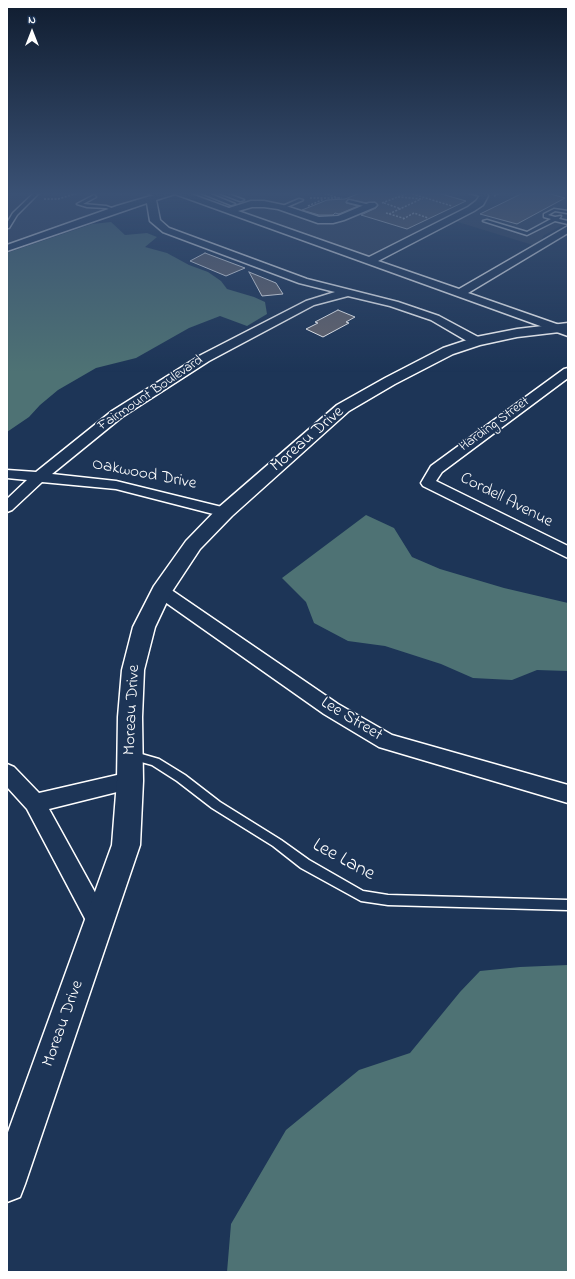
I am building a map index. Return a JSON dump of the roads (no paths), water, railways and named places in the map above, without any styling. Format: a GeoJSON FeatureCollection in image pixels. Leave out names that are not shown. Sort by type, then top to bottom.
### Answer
{"type":"FeatureCollection","features":[{"type":"Feature","properties":{"kind":"main road","name":"Moreau Drive"},"geometry":{"type":"LineString","coordinates":[[7,1184],[100,924],[126,845],[130,781],[130,717],[133,670],[144,627],[161,591],[193,545],[225,512],[343,408],[390,380],[448,350],[476,341],[517,333],[564,329]]}},
{"type":"Feature","properties":{"kind":"street"},"geometry":{"type":"LineString","coordinates":[[227,253],[303,281],[345,293],[394,304],[435,318],[476,341]]}},
{"type":"Feature","properties":{"kind":"street"},"geometry":{"type":"LineString","coordinates":[[349,253],[564,329]]}},
{"type":"Feature","properties":{"kind":"street"},"geometry":{"type":"LineString","coordinates":[[370,261],[387,253]]}},
{"type":"Feature","properties":{"kind":"street"},"geometry":{"type":"LineString","coordinates":[[460,293],[528,253]]}},
{"type":"Feature","properties":{"kind":"street"},"geometry":{"type":"LineString","coordinates":[[303,281],[310,303]]}},
{"type":"Feature","properties":{"kind":"street","name":"Fairmount Boulevard"},"geometry":{"type":"LineString","coordinates":[[7,507],[38,478],[117,414],[205,358],[310,303],[345,293]]}},
{"type":"Feature","properties":{"kind":"street","name":"Harding Street"},"geometry":{"type":"LineString","coordinates":[[428,483],[436,469],[568,372]]}},
{"type":"Feature","properties":{"kind":"street","name":"Oakwood Drive"},"geometry":{"type":"LineString","coordinates":[[7,474],[116,485],[225,512]]}},
{"type":"Feature","properties":{"kind":"street","name":"Cordell Avenue"},"geometry":{"type":"LineString","coordinates":[[428,483],[568,553]]}},
{"type":"Feature","properties":{"kind":"street","name":"Lee Street"},"geometry":{"type":"LineString","coordinates":[[161,591],[331,709],[386,741],[568,794]]}},
{"type":"Feature","properties":{"kind":"street"},"geometry":{"type":"LineString","coordinates":[[7,773],[35,803],[100,924]]}},
{"type":"Feature","properties":{"kind":"street"},"geometry":{"type":"LineString","coordinates":[[35,803],[130,781]]}},
{"type":"Feature","properties":{"kind":"lane","name":"Lee Lane"},"geometry":{"type":"LineString","coordinates":[[130,755],[155,762],[181,778],[216,805],[277,843],[305,864],[361,896],[388,900],[568,905]]}}]}
